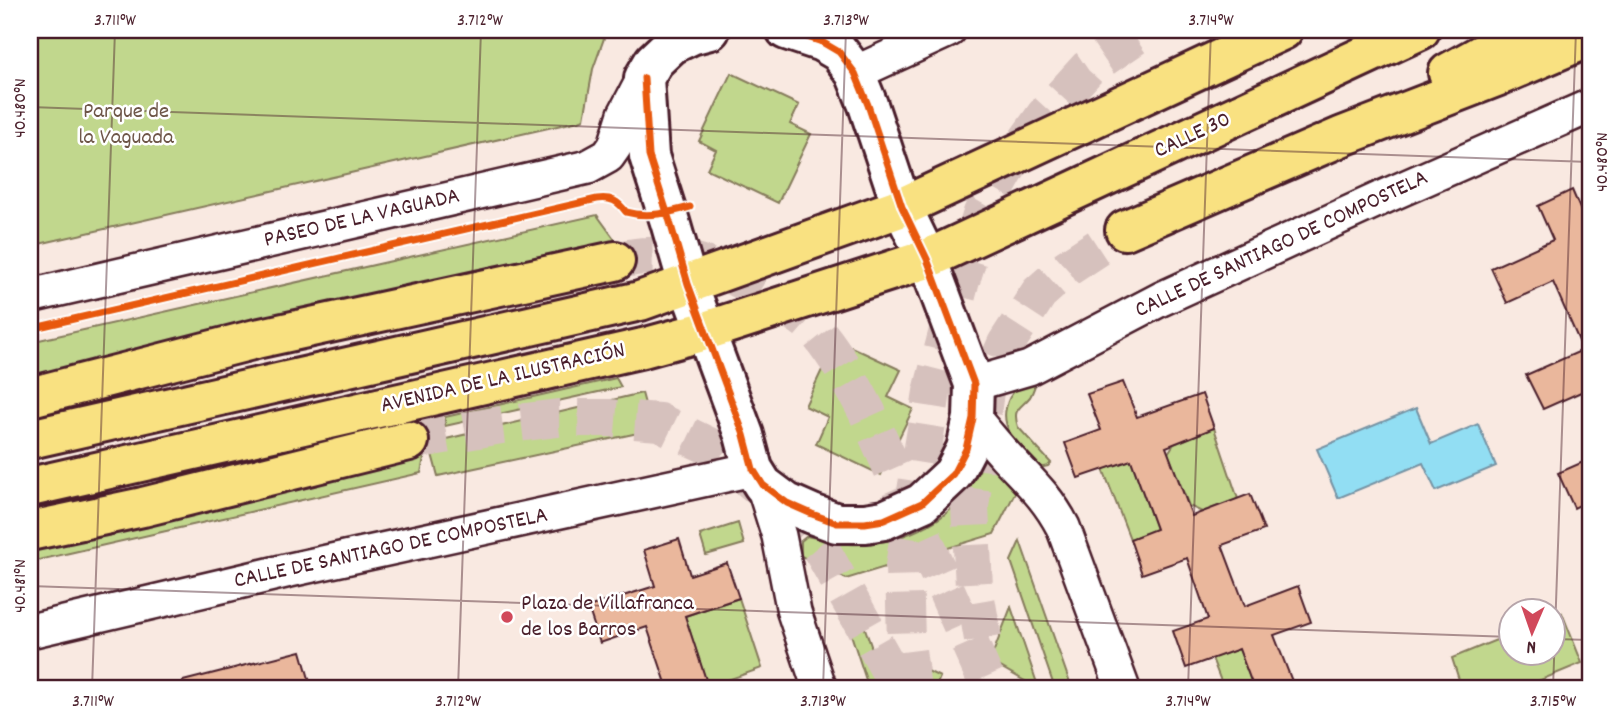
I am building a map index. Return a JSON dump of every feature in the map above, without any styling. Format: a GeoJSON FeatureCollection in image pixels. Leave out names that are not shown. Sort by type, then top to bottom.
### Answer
{"type":"FeatureCollection","features":[{"type":"Feature","properties":{"kind":"highway","name":"AVENIDA DE LA ILUSTRACIÓN"},"geometry":{"type":"LineString","coordinates":[[30,439],[640,301],[902,207],[1283,30]]}},
{"type":"Feature","properties":{"kind":"highway","name":"CALLE 30"},"geometry":{"type":"LineString","coordinates":[[967,242],[1420,30]]}},
{"type":"Feature","properties":{"kind":"highway"},"geometry":{"type":"LineString","coordinates":[[1526,30],[1425,86],[1125,230],[1343,136],[1496,77],[1590,37]]}},
{"type":"Feature","properties":{"kind":"highway","name":"AVENIDA DE LA ILUSTRACIÓN"},"geometry":{"type":"LineString","coordinates":[[30,487],[643,348],[705,331],[927,259],[967,242]]}},
{"type":"Feature","properties":{"kind":"highway"},"geometry":{"type":"LineString","coordinates":[[30,397],[256,339],[615,261]]}},
{"type":"Feature","properties":{"kind":"highway"},"geometry":{"type":"LineString","coordinates":[[30,531],[143,507],[409,440]]}},
{"type":"Feature","properties":{"kind":"street"},"geometry":{"type":"LineString","coordinates":[[710,30],[676,37],[654,61],[644,78],[649,156],[688,284],[779,536],[794,612],[820,689]]}},
{"type":"Feature","properties":{"kind":"street"},"geometry":{"type":"LineString","coordinates":[[786,30],[818,36],[839,52],[855,73],[902,207],[927,259],[974,401],[1005,455],[1038,488],[1063,527],[1124,689]]}},
{"type":"Feature","properties":{"kind":"street"},"geometry":{"type":"LineString","coordinates":[[855,73],[949,30]]}},
{"type":"Feature","properties":{"kind":"street","name":"PASEO DE LA VAGUADA"},"geometry":{"type":"LineString","coordinates":[[30,296],[588,167],[608,156],[615,146],[625,114],[644,78]]}},
{"type":"Feature","properties":{"kind":"street","name":"CALLE DE SANTIAGO DE COMPOSTELA"},"geometry":{"type":"LineString","coordinates":[[974,401],[1029,368],[1161,299],[1417,181],[1590,106]]}},
{"type":"Feature","properties":{"kind":"street"},"geometry":{"type":"LineString","coordinates":[[758,477],[787,503],[837,523],[884,520],[922,503],[953,474],[966,449],[974,401]]}},
{"type":"Feature","properties":{"kind":"street","name":"CALLE DE SANTIAGO DE COMPOSTELA"},"geometry":{"type":"LineString","coordinates":[[30,631],[290,570],[527,520],[758,477]]}},
{"type":"Feature","properties":{"kind":"green space","name":"Parque de la Vaguada"},"geometry":{"type":"Polygon","coordinates":[[[30,30],[607,30],[593,69],[584,119],[579,121],[30,246],[30,30]]]}},
{"type":"Feature","properties":{"kind":"green space"},"geometry":{"type":"Polygon","coordinates":[[[731,73],[799,105],[790,124],[811,134],[778,203],[707,169],[716,150],[699,141],[731,73]]]}},
{"type":"Feature","properties":{"kind":"green space"},"geometry":{"type":"Polygon","coordinates":[[[597,215],[618,244],[30,394],[30,342],[597,215]]]}},
{"type":"Feature","properties":{"kind":"green space"},"geometry":{"type":"Polygon","coordinates":[[[836,340],[901,370],[888,397],[913,409],[881,475],[816,444],[828,417],[805,406],[836,340]]]}},
{"type":"Feature","properties":{"kind":"green space"},"geometry":{"type":"Polygon","coordinates":[[[616,378],[621,387],[445,426],[445,417],[616,378]]]}},
{"type":"Feature","properties":{"kind":"green space"},"geometry":{"type":"Polygon","coordinates":[[[1037,380],[1030,397],[1018,409],[1016,416],[1018,427],[1051,463],[1039,468],[1015,441],[1005,417],[1013,393],[1037,380]]]}},
{"type":"Feature","properties":{"kind":"green space"},"geometry":{"type":"Polygon","coordinates":[[[642,393],[652,430],[438,476],[429,443],[642,393]]]}},
{"type":"Feature","properties":{"kind":"green space"},"geometry":{"type":"Polygon","coordinates":[[[1214,428],[1238,499],[1202,512],[1189,506],[1168,453],[1174,444],[1214,428]]]}},
{"type":"Feature","properties":{"kind":"green space"},"geometry":{"type":"Polygon","coordinates":[[[426,447],[421,473],[30,562],[30,548],[413,461],[426,447]]]}},
{"type":"Feature","properties":{"kind":"green space"},"geometry":{"type":"Polygon","coordinates":[[[1131,460],[1156,529],[1130,539],[1103,469],[1131,460]]]}},
{"type":"Feature","properties":{"kind":"green space"},"geometry":{"type":"Polygon","coordinates":[[[993,465],[1016,491],[994,534],[846,579],[801,556],[801,541],[807,536],[864,544],[896,538],[928,525],[954,506],[967,492],[981,467],[993,465]]]}},
{"type":"Feature","properties":{"kind":"green space"},"geometry":{"type":"Polygon","coordinates":[[[738,523],[744,544],[706,555],[700,535],[738,523]]]}},
{"type":"Feature","properties":{"kind":"green space"},"geometry":{"type":"Polygon","coordinates":[[[1020,541],[1072,689],[1055,689],[1011,561],[1020,541]]]}},
{"type":"Feature","properties":{"kind":"green space"},"geometry":{"type":"Polygon","coordinates":[[[739,598],[762,668],[708,687],[685,616],[739,598]]]}},
{"type":"Feature","properties":{"kind":"green space"},"geometry":{"type":"Polygon","coordinates":[[[1011,607],[1039,689],[990,661],[1011,607]]]}},
{"type":"Feature","properties":{"kind":"green space"},"geometry":{"type":"Polygon","coordinates":[[[859,611],[886,689],[869,689],[844,613],[859,611]]]}},
{"type":"Feature","properties":{"kind":"green space"},"geometry":{"type":"Polygon","coordinates":[[[1568,628],[1582,663],[1519,689],[1462,689],[1452,658],[1498,639],[1498,666],[1568,666],[1568,628]]]}},
{"type":"Feature","properties":{"kind":"green space"},"geometry":{"type":"Polygon","coordinates":[[[1239,649],[1254,689],[1224,689],[1212,658],[1239,649]]]}},
{"type":"Feature","properties":{"kind":"green space"},"geometry":{"type":"Polygon","coordinates":[[[889,652],[940,677],[935,689],[901,689],[889,652]]]}},
{"type":"Feature","properties":{"kind":"water"},"geometry":{"type":"Polygon","coordinates":[[[1416,408],[1431,444],[1478,424],[1496,466],[1436,491],[1423,463],[1338,498],[1317,449],[1416,408]]]}},
{"type":"Feature","properties":{"kind":"building"},"geometry":{"type":"Polygon","coordinates":[[[1572,190],[1583,216],[1590,219],[1590,388],[1543,409],[1526,375],[1583,350],[1553,282],[1507,303],[1491,268],[1553,240],[1538,206],[1572,190]]]}},
{"type":"Feature","properties":{"kind":"building"},"geometry":{"type":"Polygon","coordinates":[[[1123,382],[1137,417],[1202,394],[1214,428],[1166,447],[1192,516],[1250,494],[1264,530],[1222,545],[1245,606],[1298,586],[1311,622],[1274,635],[1295,689],[1254,689],[1239,649],[1186,668],[1173,631],[1208,619],[1187,558],[1142,574],[1130,539],[1156,529],[1131,460],[1078,478],[1065,443],[1101,430],[1087,394],[1123,382]]]}},
{"type":"Feature","properties":{"kind":"building"},"geometry":{"type":"Polygon","coordinates":[[[1590,459],[1590,500],[1574,508],[1558,473],[1590,459]]]}},
{"type":"Feature","properties":{"kind":"building"},"geometry":{"type":"Polygon","coordinates":[[[679,539],[690,575],[727,563],[739,598],[685,616],[709,689],[668,689],[647,627],[600,643],[588,607],[655,586],[644,550],[679,539]]]}},
{"type":"Feature","properties":{"kind":"building"},"geometry":{"type":"Polygon","coordinates":[[[301,651],[312,689],[184,689],[183,681],[301,651]]]}},
{"type":"Feature","properties":{"kind":"tunnel"},"geometry":{"type":"LineString","coordinates":[[912,689],[906,642],[904,566],[932,392],[982,213],[1008,167],[1045,115],[1087,69],[1144,30]]}},
{"type":"Feature","properties":{"kind":"tunnel"},"geometry":{"type":"LineString","coordinates":[[983,639],[974,587],[970,507],[985,391],[1006,344],[1039,293],[1067,268],[1125,230]]}},
{"type":"Feature","properties":{"kind":"tunnel"},"geometry":{"type":"LineString","coordinates":[[615,261],[639,256],[664,256],[715,268],[747,283],[812,326],[849,378],[867,412],[990,689]]}},
{"type":"Feature","properties":{"kind":"tunnel"},"geometry":{"type":"LineString","coordinates":[[409,441],[558,418],[609,418],[659,422],[711,447],[791,514],[821,549],[900,689]]}},
{"type":"Feature","properties":{"kind":"cycle path"},"geometry":{"type":"LineString","coordinates":[[644,78],[649,156],[688,284],[744,435],[753,469],[763,485],[787,503],[812,514],[837,523],[884,520],[922,503],[953,474],[966,449],[973,418],[974,384],[927,259],[902,207],[855,73],[839,52],[822,42],[786,30]]}},
{"type":"Feature","properties":{"kind":"cycle path"},"geometry":{"type":"LineString","coordinates":[[30,329],[597,199],[610,199],[626,212],[642,215],[690,207]]}},
{"type":"Feature","properties":{"kind":"place","name":"Plaza de Villafranca de los Barros"},"geometry":{"type":"Point","coordinates":[507,617]}}]}
